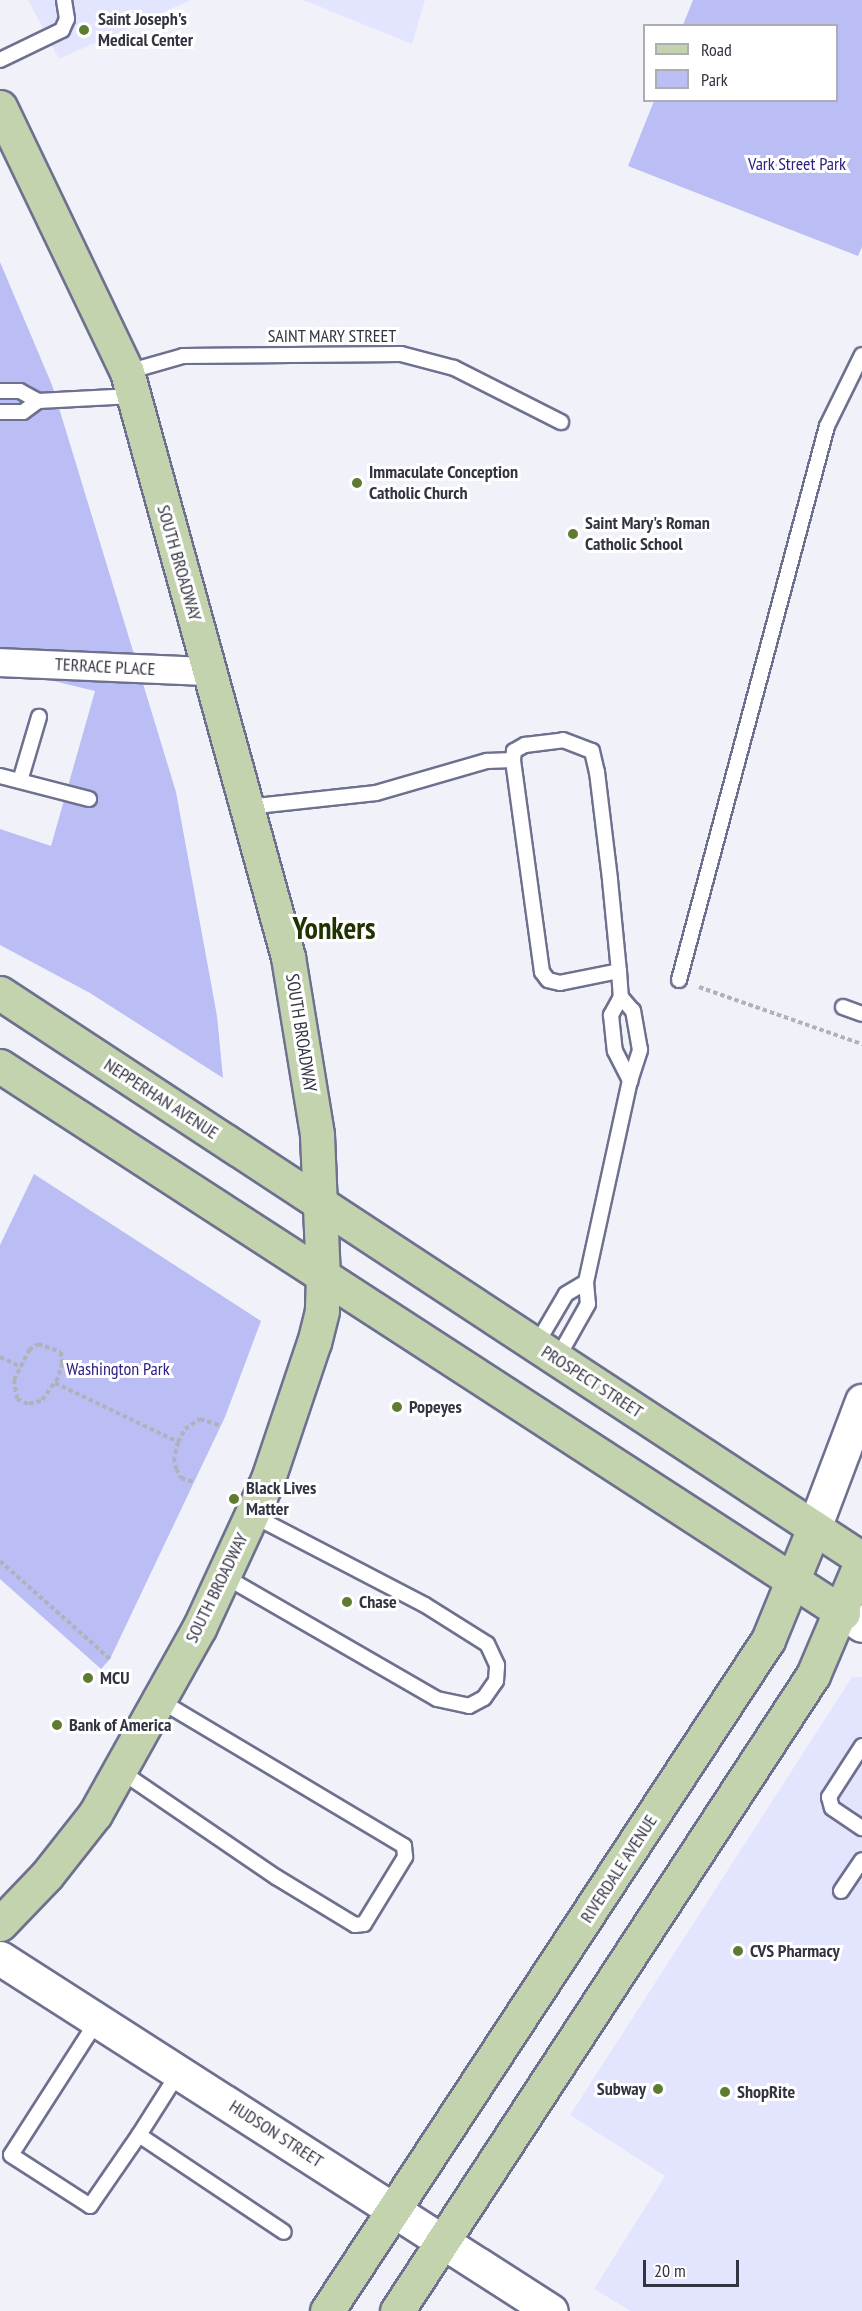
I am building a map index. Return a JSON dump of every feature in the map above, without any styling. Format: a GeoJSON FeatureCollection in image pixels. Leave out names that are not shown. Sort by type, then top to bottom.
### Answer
{"type":"FeatureCollection","features":[{"type":"Feature","properties":{"kind":"main road","name":"SOUTH BROADWAY"},"geometry":{"type":"LineString","coordinates":[[0,107],[9,146],[130,384],[247,807],[288,957],[317,1135],[322,1205],[323,1277],[322,1311],[314,1342],[268,1479],[224,1576],[159,1700],[95,1814],[68,1849],[0,1924]]}},
{"type":"Feature","properties":{"kind":"main road","name":"NEPPERHAN AVENUE"},"geometry":{"type":"LineString","coordinates":[[0,993],[322,1205]]}},
{"type":"Feature","properties":{"kind":"main road"},"geometry":{"type":"LineString","coordinates":[[0,1066],[852,1619]]}},
{"type":"Feature","properties":{"kind":"main road","name":"PROSPECT STREET"},"geometry":{"type":"LineString","coordinates":[[322,1205],[862,1560]]}},
{"type":"Feature","properties":{"kind":"main road","name":"RIVERDALE AVENUE"},"geometry":{"type":"LineString","coordinates":[[327,2311],[768,1640],[814,1528]]}},
{"type":"Feature","properties":{"kind":"main road"},"geometry":{"type":"LineString","coordinates":[[397,2311],[813,1675],[852,1619],[862,1560]]}},
{"type":"Feature","properties":{"kind":"street","name":"TERRACE PLACE"},"geometry":{"type":"LineString","coordinates":[[0,662],[209,672]]}},
{"type":"Feature","properties":{"kind":"street","name":"RIVERDALE AVENUE"},"geometry":{"type":"LineString","coordinates":[[814,1528],[862,1401]]}},
{"type":"Feature","properties":{"kind":"street","name":"HUDSON STREET"},"geometry":{"type":"LineString","coordinates":[[0,1958],[551,2311]]}},
{"type":"Feature","properties":{"kind":"lane"},"geometry":{"type":"LineString","coordinates":[[0,60],[62,30],[67,19],[64,0]]}},
{"type":"Feature","properties":{"kind":"lane","name":"SAINT MARY STREET"},"geometry":{"type":"LineString","coordinates":[[38,401],[130,384],[183,356],[401,354],[454,368],[561,422]]}},
{"type":"Feature","properties":{"kind":"lane"},"geometry":{"type":"LineString","coordinates":[[679,980],[827,426],[862,355]]}},
{"type":"Feature","properties":{"kind":"lane"},"geometry":{"type":"LineString","coordinates":[[0,391],[20,391],[38,401],[23,412],[0,412]]}},
{"type":"Feature","properties":{"kind":"lane"},"geometry":{"type":"LineString","coordinates":[[20,781],[39,717]]}},
{"type":"Feature","properties":{"kind":"lane"},"geometry":{"type":"LineString","coordinates":[[619,971],[560,983],[548,980],[542,972],[513,760],[514,751],[525,745],[563,740],[591,751],[597,772],[619,971],[621,997],[611,1015],[615,1051],[630,1081]]}},
{"type":"Feature","properties":{"kind":"lane"},"geometry":{"type":"LineString","coordinates":[[247,807],[376,793],[487,761],[513,760]]}},
{"type":"Feature","properties":{"kind":"lane"},"geometry":{"type":"LineString","coordinates":[[0,776],[89,799]]}},
{"type":"Feature","properties":{"kind":"lane"},"geometry":{"type":"LineString","coordinates":[[546,1352],[588,1304],[586,1282],[630,1081],[640,1050],[633,1011],[621,997]]}},
{"type":"Feature","properties":{"kind":"lane"},"geometry":{"type":"LineString","coordinates":[[843,1007],[862,1014]]}},
{"type":"Feature","properties":{"kind":"lane"},"geometry":{"type":"LineString","coordinates":[[546,1352],[566,1294],[586,1282]]}},
{"type":"Feature","properties":{"kind":"lane"},"geometry":{"type":"LineString","coordinates":[[224,1576],[437,1699],[469,1706],[484,1698],[496,1681],[497,1665],[487,1644],[424,1605],[252,1515]]}},
{"type":"Feature","properties":{"kind":"lane"},"geometry":{"type":"LineString","coordinates":[[119,1770],[276,1877],[355,1925],[364,1924],[405,1857],[404,1846],[159,1700]]}},
{"type":"Feature","properties":{"kind":"lane"},"geometry":{"type":"LineString","coordinates":[[862,1746],[829,1797],[832,1808],[862,1828]]}},
{"type":"Feature","properties":{"kind":"lane"},"geometry":{"type":"LineString","coordinates":[[841,1891],[862,1860]]}},
{"type":"Feature","properties":{"kind":"lane"},"geometry":{"type":"LineString","coordinates":[[98,2020],[11,2155],[90,2206],[179,2072]]}},
{"type":"Feature","properties":{"kind":"lane"},"geometry":{"type":"LineString","coordinates":[[139,2135],[284,2232]]}},
{"type":"Feature","properties":{"kind":"path"},"geometry":{"type":"LineString","coordinates":[[679,980],[862,1044]]}},
{"type":"Feature","properties":{"kind":"path"},"geometry":{"type":"LineString","coordinates":[[39,1344],[52,1346],[62,1352],[62,1363],[55,1383],[41,1401],[28,1404],[17,1399],[13,1390],[29,1350],[39,1344]]}},
{"type":"Feature","properties":{"kind":"path"},"geometry":{"type":"LineString","coordinates":[[0,1357],[21,1367]]}},
{"type":"Feature","properties":{"kind":"path"},"geometry":{"type":"LineString","coordinates":[[55,1383],[178,1442]]}},
{"type":"Feature","properties":{"kind":"path"},"geometry":{"type":"LineString","coordinates":[[193,1482],[181,1478],[176,1469],[174,1458],[178,1442],[185,1429],[200,1419],[221,1426]]}},
{"type":"Feature","properties":{"kind":"path"},"geometry":{"type":"LineString","coordinates":[[0,1561],[110,1659]]}},
{"type":"Feature","properties":{"kind":"shaded area","name":"Saint Joseph's Medical Center"},"geometry":{"type":"Polygon","coordinates":[[[28,0],[191,0],[59,59],[28,0]]]}},
{"type":"Feature","properties":{"kind":"shaded area"},"geometry":{"type":"Polygon","coordinates":[[[303,0],[425,0],[412,44],[303,0]]]}},
{"type":"Feature","properties":{"kind":"shaded area","name":"ShopRite"},"geometry":{"type":"Polygon","coordinates":[[[852,1677],[862,1677],[862,2311],[631,2311],[594,2289],[665,2176],[570,2115],[852,1677]]]}},
{"type":"Feature","properties":{"kind":"green space","name":"Vark Street Park"},"geometry":{"type":"Polygon","coordinates":[[[693,0],[862,0],[862,247],[858,256],[628,166],[654,102],[838,102],[838,24],[683,24],[693,0]]]}},
{"type":"Feature","properties":{"kind":"green space"},"geometry":{"type":"Polygon","coordinates":[[[0,262],[52,385],[176,792],[217,1016],[223,1078],[90,993],[0,945],[0,829],[51,846],[95,691],[0,668],[0,262]]]}},
{"type":"Feature","properties":{"kind":"green space","name":"Washington Park"},"geometry":{"type":"Polygon","coordinates":[[[34,1174],[261,1321],[225,1417],[110,1659],[101,1669],[0,1579],[0,1245],[34,1174]]]}},
{"type":"Feature","properties":{"kind":"place","name":"Saint Joseph's Medical Center"},"geometry":{"type":"Point","coordinates":[84,30]}},
{"type":"Feature","properties":{"kind":"place","name":"Immaculate Conception Catholic Church"},"geometry":{"type":"Point","coordinates":[357,483]}},
{"type":"Feature","properties":{"kind":"place","name":"Saint Mary's Roman Catholic School"},"geometry":{"type":"Point","coordinates":[573,534]}},
{"type":"Feature","properties":{"kind":"place","name":"Popeyes"},"geometry":{"type":"Point","coordinates":[397,1407]}},
{"type":"Feature","properties":{"kind":"place","name":"Black Lives Matter"},"geometry":{"type":"Point","coordinates":[234,1499]}},
{"type":"Feature","properties":{"kind":"place","name":"Chase"},"geometry":{"type":"Point","coordinates":[347,1602]}},
{"type":"Feature","properties":{"kind":"place","name":"MCU"},"geometry":{"type":"Point","coordinates":[88,1678]}},
{"type":"Feature","properties":{"kind":"place","name":"Bank of America"},"geometry":{"type":"Point","coordinates":[57,1725]}},
{"type":"Feature","properties":{"kind":"place","name":"CVS Pharmacy"},"geometry":{"type":"Point","coordinates":[738,1951]}},
{"type":"Feature","properties":{"kind":"place","name":"Subway"},"geometry":{"type":"Point","coordinates":[658,2089]}},
{"type":"Feature","properties":{"kind":"place","name":"ShopRite"},"geometry":{"type":"Point","coordinates":[725,2092]}},
{"type":"Feature","properties":{"kind":"district","name":"Yonkers"},"geometry":{"type":"Point","coordinates":[334,928]}}]}
